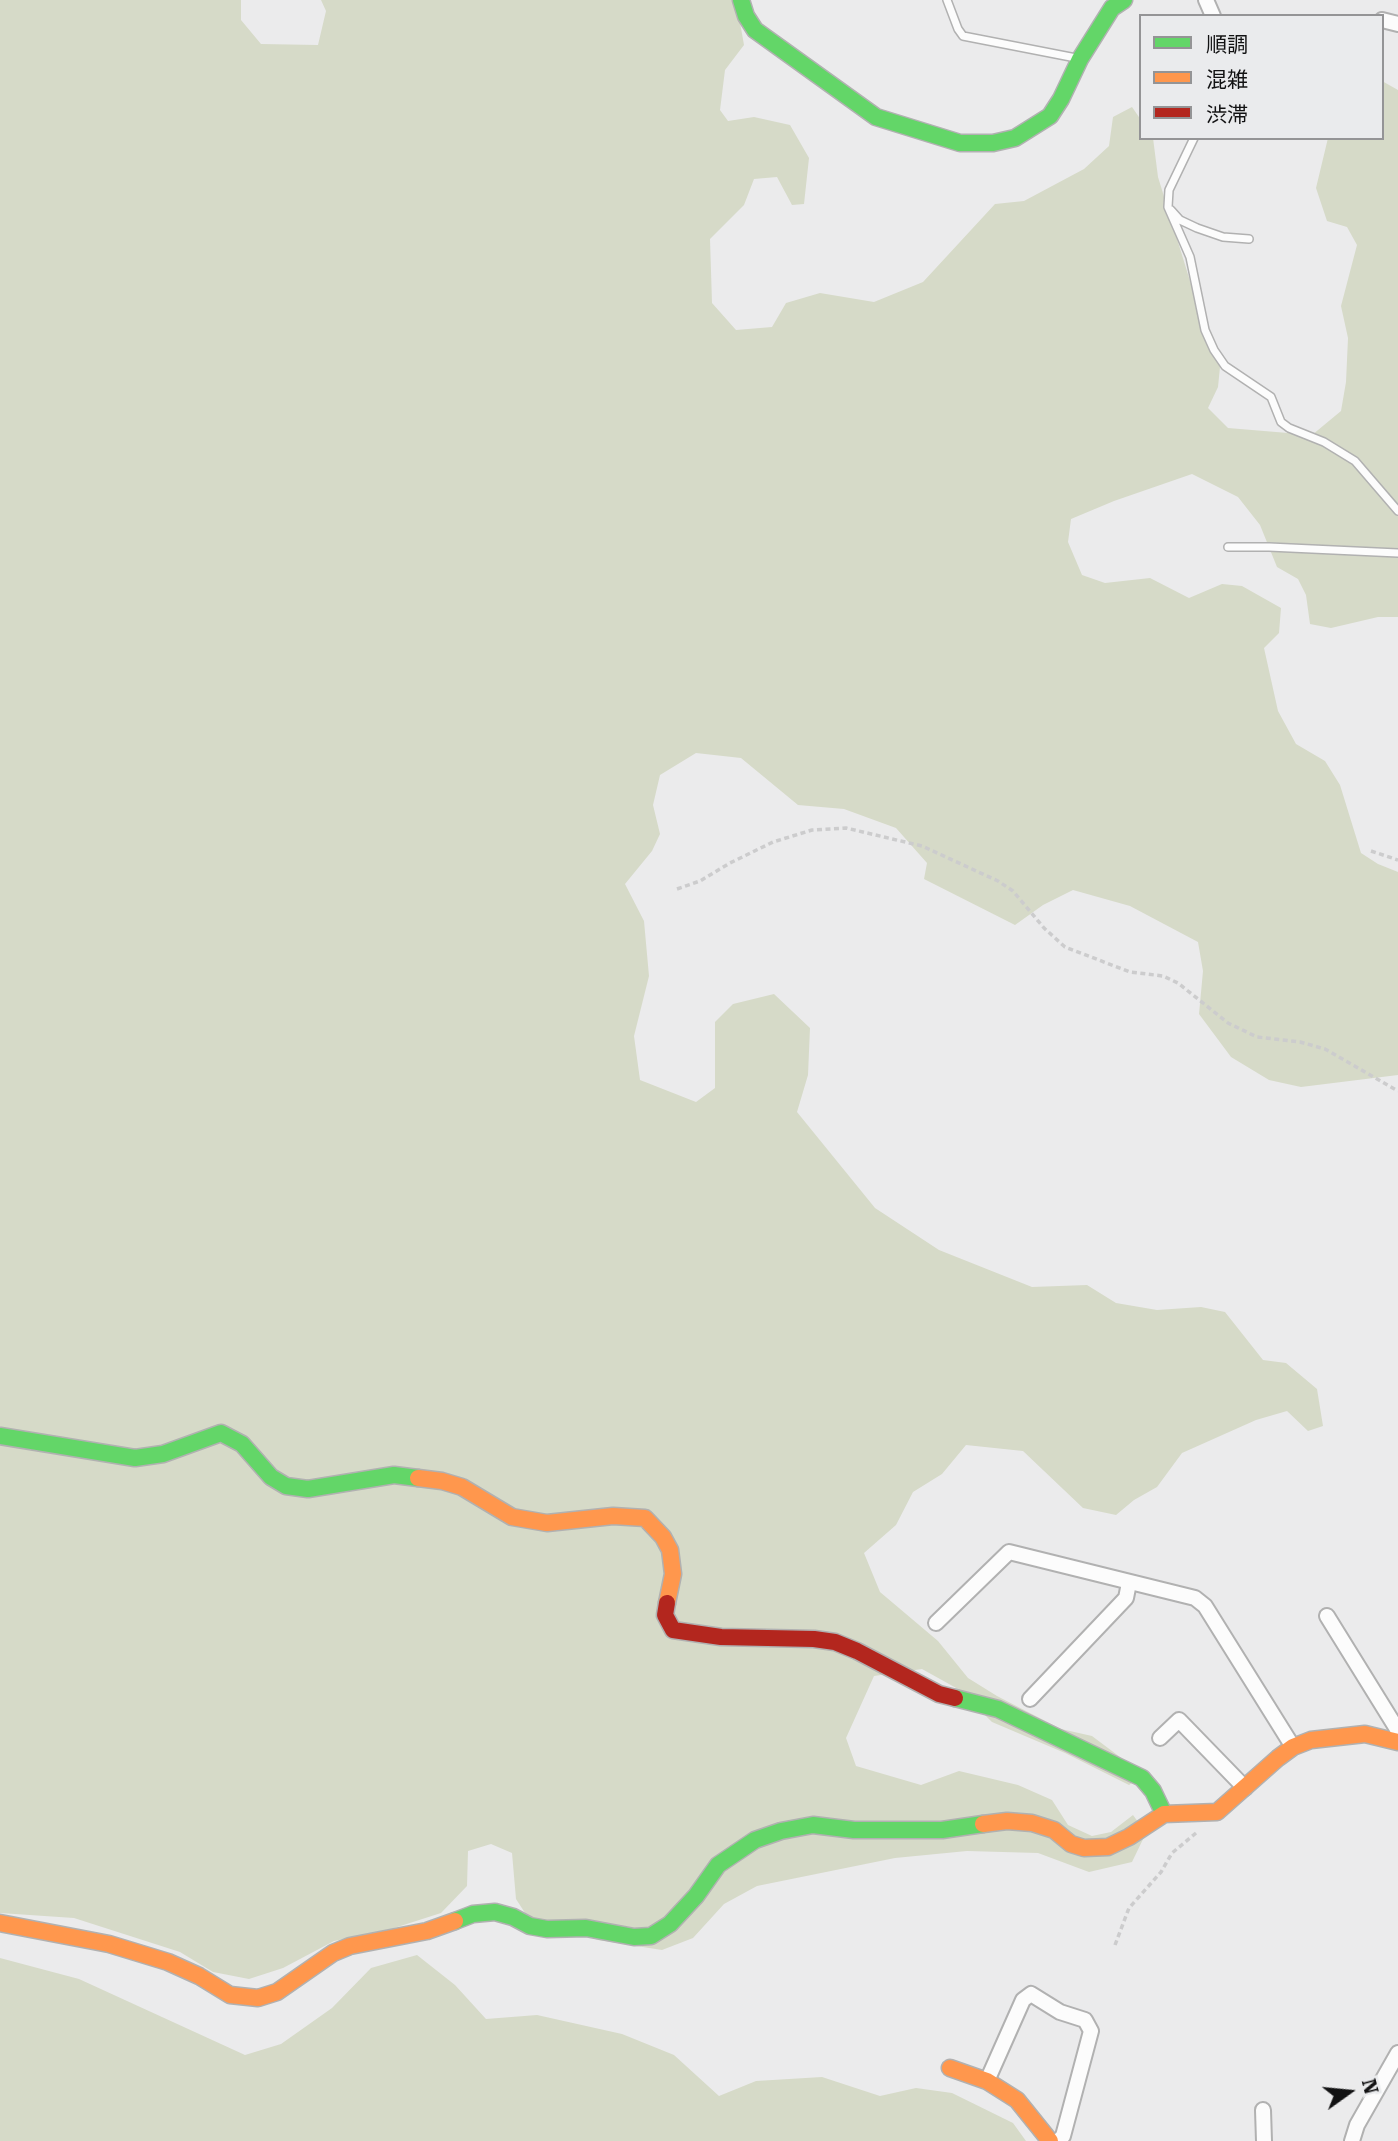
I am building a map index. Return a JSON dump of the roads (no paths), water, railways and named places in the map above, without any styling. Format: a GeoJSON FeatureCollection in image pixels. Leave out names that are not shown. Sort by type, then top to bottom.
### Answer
{"type":"FeatureCollection","features":[{"type":"Feature","properties":{"kind":"street"},"geometry":{"type":"LineString","coordinates":[[741,0],[746,16],[755,30],[876,117],[960,143],[993,143],[1016,138],[1050,116],[1080,59],[1112,8],[1124,0]]}},
{"type":"Feature","properties":{"kind":"street"},"geometry":{"type":"LineString","coordinates":[[0,1436],[135,1458],[163,1454],[221,1433],[242,1444],[271,1477],[286,1486],[308,1489],[394,1475],[442,1481],[462,1487],[512,1517],[547,1523],[613,1516],[645,1518],[663,1537],[670,1550],[673,1574],[664,1615],[673,1630],[721,1637],[835,1642],[939,1693],[998,1709],[1142,1778],[1153,1791],[1164,1814]]}},
{"type":"Feature","properties":{"kind":"street"},"geometry":{"type":"LineString","coordinates":[[936,1623],[1009,1552],[1195,1598],[1205,1606],[1293,1747]]}},
{"type":"Feature","properties":{"kind":"street"},"geometry":{"type":"LineString","coordinates":[[1030,1699],[1126,1598],[1129,1583]]}},
{"type":"Feature","properties":{"kind":"street"},"geometry":{"type":"LineString","coordinates":[[0,1923],[109,1944],[168,1962],[199,1976],[230,1995],[258,1998],[277,1992],[333,1953],[350,1946],[428,1931],[474,1914],[495,1912],[530,1926],[547,1929],[586,1927],[634,1937],[651,1936],[670,1924],[696,1896],[718,1865],[755,1840],[781,1830],[813,1825],[854,1830],[942,1830],[1007,1821],[1032,1823],[1054,1830],[1084,1849],[1108,1847],[1164,1814],[1217,1812],[1293,1747],[1311,1740],[1365,1734],[1398,1741],[1397,1729],[1327,1616]]}},
{"type":"Feature","properties":{"kind":"street"},"geometry":{"type":"LineString","coordinates":[[1160,1738],[1180,1720],[1245,1788]]}},
{"type":"Feature","properties":{"kind":"street"},"geometry":{"type":"LineString","coordinates":[[987,2081],[1023,2000],[1031,1994],[1060,2012],[1085,2020],[1091,2031],[1063,2136],[1058,2141]]}},
{"type":"Feature","properties":{"kind":"street"},"geometry":{"type":"LineString","coordinates":[[1352,2141],[1357,2125],[1398,2053]]}},
{"type":"Feature","properties":{"kind":"street"},"geometry":{"type":"LineString","coordinates":[[950,2068],[987,2081],[1017,2100],[1050,2141]]}},
{"type":"Feature","properties":{"kind":"street"},"geometry":{"type":"LineString","coordinates":[[1263,2110],[1264,2141]]}},
{"type":"Feature","properties":{"kind":"lane"},"geometry":{"type":"LineString","coordinates":[[947,0],[963,36],[1080,59]]}},
{"type":"Feature","properties":{"kind":"lane"},"geometry":{"type":"LineString","coordinates":[[1193,140],[1169,190],[1168,207],[1190,257],[1206,330],[1214,350],[1225,366],[1271,397],[1281,422],[1324,442],[1355,461],[1398,511]]}},
{"type":"Feature","properties":{"kind":"lane"},"geometry":{"type":"LineString","coordinates":[[1168,207],[1180,220],[1197,228],[1223,237],[1249,239]]}},
{"type":"Feature","properties":{"kind":"lane"},"geometry":{"type":"LineString","coordinates":[[1228,547],[1398,553]]}}]}
